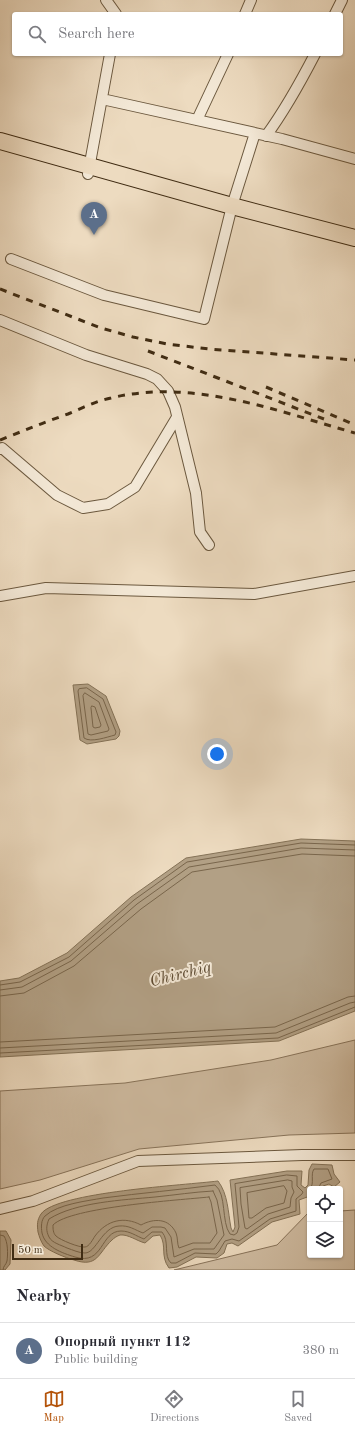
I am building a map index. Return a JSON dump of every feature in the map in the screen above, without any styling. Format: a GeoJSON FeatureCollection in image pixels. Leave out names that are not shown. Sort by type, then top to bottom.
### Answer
{"type":"FeatureCollection","features":[{"type":"Feature","properties":{"kind":"main road"},"geometry":{"type":"LineString","coordinates":[[0,141],[89,170],[355,247]]}},
{"type":"Feature","properties":{"kind":"main road"},"geometry":{"type":"LineString","coordinates":[[0,150],[89,170]]}},
{"type":"Feature","properties":{"kind":"main road"},"geometry":{"type":"LineString","coordinates":[[231,210],[355,238]]}},
{"type":"Feature","properties":{"kind":"street"},"geometry":{"type":"LineString","coordinates":[[106,0],[115,12]]}},
{"type":"Feature","properties":{"kind":"street"},"geometry":{"type":"LineString","coordinates":[[246,12],[251,0]]}},
{"type":"Feature","properties":{"kind":"street"},"geometry":{"type":"LineString","coordinates":[[336,12],[342,0]]}},
{"type":"Feature","properties":{"kind":"street"},"geometry":{"type":"LineString","coordinates":[[89,170],[110,56]]}},
{"type":"Feature","properties":{"kind":"street"},"geometry":{"type":"LineString","coordinates":[[197,120],[227,56]]}},
{"type":"Feature","properties":{"kind":"street"},"geometry":{"type":"LineString","coordinates":[[266,136],[298,87],[314,56]]}},
{"type":"Feature","properties":{"kind":"street"},"geometry":{"type":"LineString","coordinates":[[102,99],[255,133],[355,159]]}},
{"type":"Feature","properties":{"kind":"street"},"geometry":{"type":"LineString","coordinates":[[11,259],[104,295],[204,319],[231,210],[255,133]]}},
{"type":"Feature","properties":{"kind":"street"},"geometry":{"type":"LineString","coordinates":[[0,320],[86,354],[147,374],[157,379],[168,392],[175,407],[196,493],[200,532],[209,545]]}},
{"type":"Feature","properties":{"kind":"street"},"geometry":{"type":"LineString","coordinates":[[0,449],[2,448],[57,495],[83,508],[108,504],[135,487],[177,417]]}},
{"type":"Feature","properties":{"kind":"street"},"geometry":{"type":"LineString","coordinates":[[0,596],[46,588],[254,594],[355,576]]}},
{"type":"Feature","properties":{"kind":"street"},"geometry":{"type":"LineString","coordinates":[[0,1209],[33,1201],[138,1161],[302,1155],[355,1155]]}},
{"type":"Feature","properties":{"kind":"shaded area"},"geometry":{"type":"Polygon","coordinates":[[[355,1040],[355,1133],[289,1135],[139,1149],[40,1180],[0,1189],[0,1091],[125,1083],[271,1060],[355,1040]]]}},
{"type":"Feature","properties":{"kind":"shaded area"},"geometry":{"type":"Polygon","coordinates":[[[355,1210],[355,1270],[174,1270],[277,1245],[307,1214],[307,1258],[343,1258],[343,1211],[355,1210]]]}},
{"type":"Feature","properties":{"kind":"water"},"geometry":{"type":"Polygon","coordinates":[[[88,684],[106,696],[120,731],[119,736],[116,739],[87,744],[80,740],[73,685],[88,684]]]}},
{"type":"Feature","properties":{"kind":"water","name":"Chirchiq"},"geometry":{"type":"Polygon","coordinates":[[[301,839],[355,841],[355,1011],[279,1041],[0,1057],[0,981],[19,978],[67,953],[131,897],[186,858],[301,839]]]}},
{"type":"Feature","properties":{"kind":"water"},"geometry":{"type":"Polygon","coordinates":[[[312,1164],[332,1165],[334,1174],[340,1182],[335,1186],[329,1184],[323,1186],[307,1186],[309,1170],[312,1164]]]}},
{"type":"Feature","properties":{"kind":"water"},"geometry":{"type":"Polygon","coordinates":[[[287,1171],[302,1171],[301,1185],[305,1188],[307,1186],[307,1197],[299,1200],[300,1214],[272,1222],[238,1246],[232,1243],[227,1244],[224,1253],[217,1258],[196,1257],[177,1267],[169,1268],[166,1264],[163,1243],[160,1235],[153,1236],[145,1243],[120,1235],[112,1240],[93,1261],[82,1262],[62,1256],[46,1248],[42,1243],[37,1227],[41,1214],[52,1206],[71,1200],[152,1187],[218,1181],[226,1197],[233,1232],[235,1227],[230,1180],[287,1171]]]}},
{"type":"Feature","properties":{"kind":"water"},"geometry":{"type":"Polygon","coordinates":[[[0,1231],[6,1231],[11,1240],[10,1264],[5,1270],[0,1270],[0,1231]]]}},
{"type":"Feature","properties":{"kind":"railway"},"geometry":{"type":"LineString","coordinates":[[0,289],[101,328],[133,337],[167,344],[209,349],[355,360]]}},
{"type":"Feature","properties":{"kind":"railway"},"geometry":{"type":"LineString","coordinates":[[148,351],[324,419]]}},
{"type":"Feature","properties":{"kind":"railway"},"geometry":{"type":"LineString","coordinates":[[266,387],[355,425]]}},
{"type":"Feature","properties":{"kind":"railway"},"geometry":{"type":"LineString","coordinates":[[0,440],[105,399],[142,393],[173,392],[204,394],[234,400],[296,415],[355,433]]}},
{"type":"Feature","properties":{"kind":"place","name":"Опорный пункт 112"},"geometry":{"type":"Point","coordinates":[94,235]}}]}
